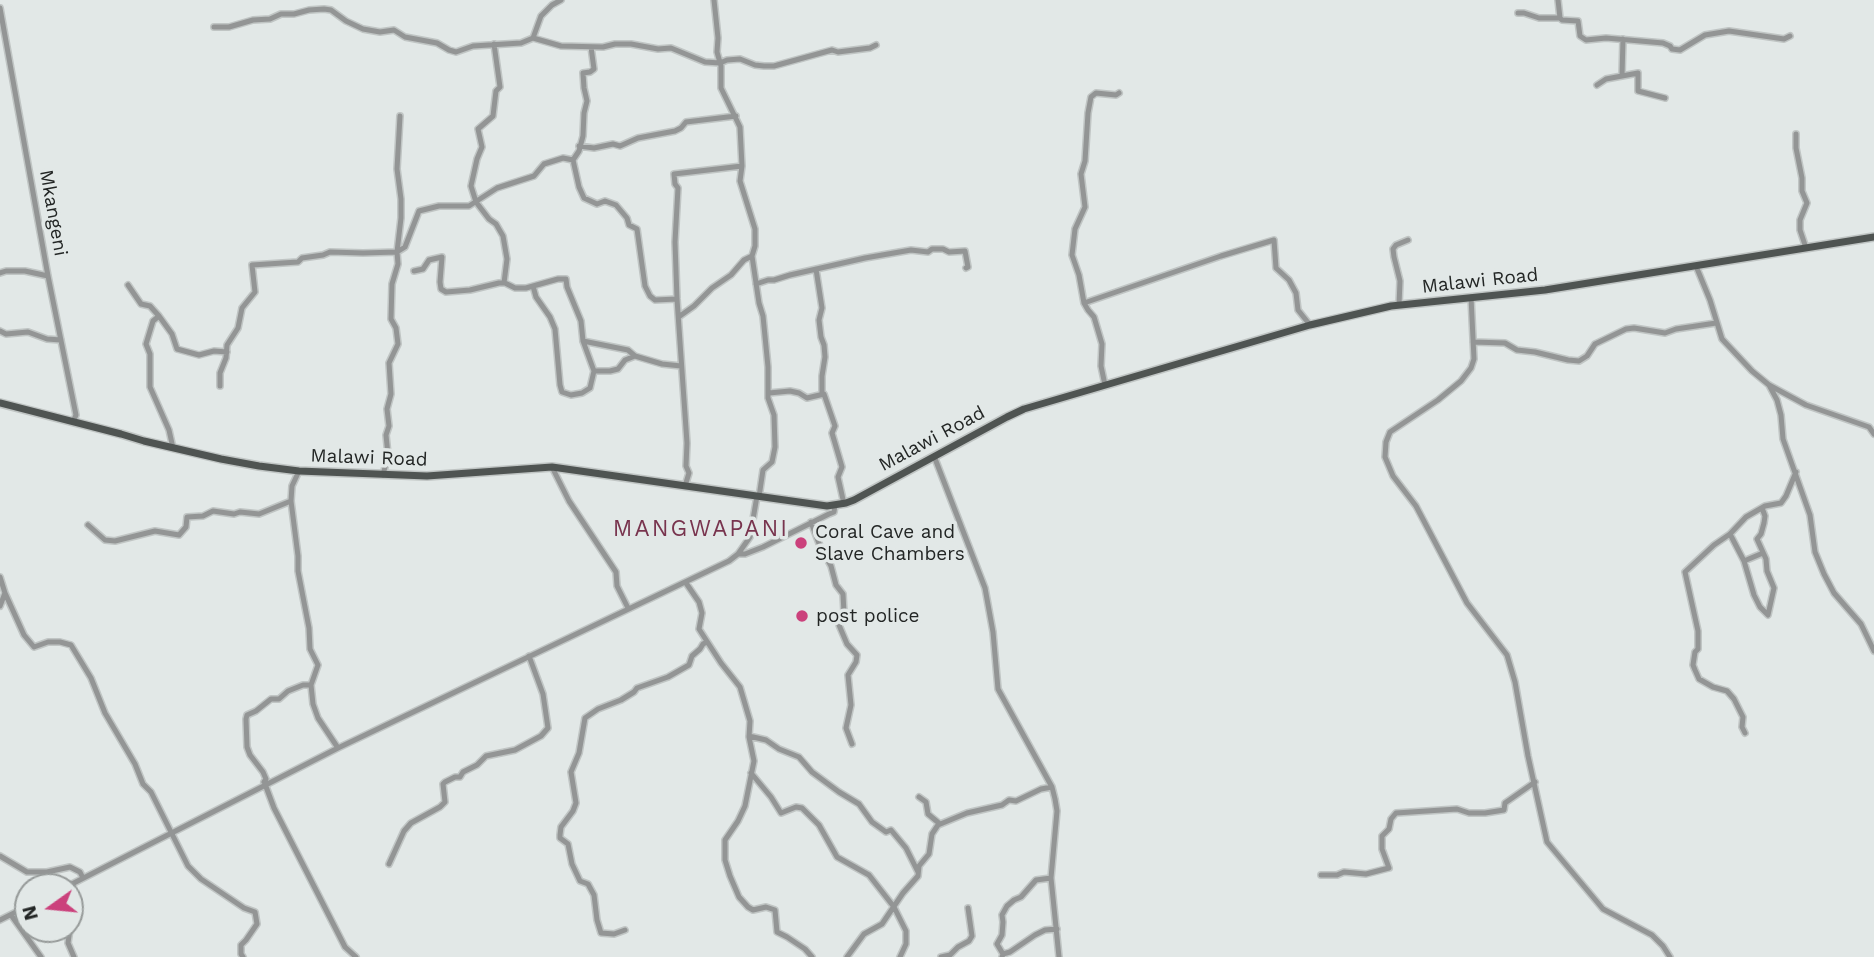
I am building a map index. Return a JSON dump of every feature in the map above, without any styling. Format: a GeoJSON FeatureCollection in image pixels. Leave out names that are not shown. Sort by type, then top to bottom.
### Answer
{"type":"FeatureCollection","features":[{"type":"Feature","properties":{"kind":"main road","name":"Malawi Road"},"geometry":{"type":"LineString","coordinates":[[0,403],[173,448],[258,466],[299,471],[427,476],[552,467],[798,503],[839,505],[1024,409],[1310,325],[1380,307],[1545,290],[1874,237]]}},
{"type":"Feature","properties":{"kind":"street"},"geometry":{"type":"LineString","coordinates":[[533,38],[541,16],[561,0]]}},
{"type":"Feature","properties":{"kind":"street"},"geometry":{"type":"LineString","coordinates":[[84,877],[338,748],[628,608],[686,583],[738,554],[750,537],[763,470],[772,462],[775,446],[774,415],[768,398],[763,316],[752,256],[756,237],[740,181],[740,127],[721,88],[714,0]]}},
{"type":"Feature","properties":{"kind":"street"},"geometry":{"type":"LineString","coordinates":[[1558,0],[1560,18]]}},
{"type":"Feature","properties":{"kind":"street","name":"Mkangeni"},"geometry":{"type":"LineString","coordinates":[[0,8],[76,415],[73,422]]}},
{"type":"Feature","properties":{"kind":"street"},"geometry":{"type":"LineString","coordinates":[[214,27],[229,27],[253,20],[270,19],[281,14],[294,15],[324,9],[331,10],[363,29],[380,32],[394,30],[405,37],[437,43],[456,52],[473,46],[521,43],[533,38],[561,46],[631,44],[658,49],[671,47],[699,60],[720,63],[740,60],[755,65],[774,66],[832,50],[870,48],[876,45]]}},
{"type":"Feature","properties":{"kind":"street"},"geometry":{"type":"LineString","coordinates":[[1518,13],[1543,19],[1578,21],[1580,36],[1586,40],[1606,38],[1662,43],[1680,50],[1705,35],[1729,31],[1784,39],[1790,36]]}},
{"type":"Feature","properties":{"kind":"street"},"geometry":{"type":"LineString","coordinates":[[1622,76],[1623,39]]}},
{"type":"Feature","properties":{"kind":"street"},"geometry":{"type":"LineString","coordinates":[[0,42],[7,47]]}},
{"type":"Feature","properties":{"kind":"street"},"geometry":{"type":"LineString","coordinates":[[494,44],[499,88],[496,91],[493,116],[478,129],[482,147],[471,186],[476,202],[503,236],[507,259],[504,283]]}},
{"type":"Feature","properties":{"kind":"street"},"geometry":{"type":"LineString","coordinates":[[591,47],[594,69],[583,73],[587,101],[583,136],[573,160],[579,187],[584,198],[597,204],[605,201],[616,205],[627,218],[629,225],[637,229],[645,286],[650,296],[655,300],[677,299]]}},
{"type":"Feature","properties":{"kind":"street"},"geometry":{"type":"LineString","coordinates":[[1597,85],[1606,79],[1638,73],[1638,90],[1665,98]]}},
{"type":"Feature","properties":{"kind":"street"},"geometry":{"type":"LineString","coordinates":[[1105,385],[1101,366],[1102,344],[1094,317],[1084,303],[1072,254],[1076,229],[1085,207],[1080,179],[1085,161],[1088,113],[1093,94],[1119,93]]}},
{"type":"Feature","properties":{"kind":"street"},"geometry":{"type":"LineString","coordinates":[[383,475],[388,455],[387,409],[391,394],[389,363],[398,344],[396,328],[391,319],[391,284],[398,264],[401,218],[397,169],[400,116]]}},
{"type":"Feature","properties":{"kind":"street"},"geometry":{"type":"LineString","coordinates":[[579,146],[620,146],[638,138],[675,131],[686,122],[736,116]]}},
{"type":"Feature","properties":{"kind":"street"},"geometry":{"type":"LineString","coordinates":[[1796,134],[1802,191],[1807,204],[1800,220],[1806,248]]}},
{"type":"Feature","properties":{"kind":"street"},"geometry":{"type":"LineString","coordinates":[[220,387],[220,373],[226,358],[227,345],[238,328],[242,308],[256,292],[252,265],[298,262],[302,258],[330,252],[397,252],[405,247],[419,211],[439,206],[462,207],[476,202],[497,188],[534,176],[544,164],[555,160],[573,160]]}},
{"type":"Feature","properties":{"kind":"street"},"geometry":{"type":"LineString","coordinates":[[685,486],[689,473],[686,466],[687,443],[677,299],[675,242],[678,188],[674,174],[742,166]]}},
{"type":"Feature","properties":{"kind":"street"},"geometry":{"type":"LineString","coordinates":[[1084,303],[1274,240],[1276,268],[1289,280],[1296,293],[1298,310],[1310,325]]}},
{"type":"Feature","properties":{"kind":"street"},"geometry":{"type":"LineString","coordinates":[[1399,305],[1400,281],[1393,249],[1408,240]]}},
{"type":"Feature","properties":{"kind":"street"},"geometry":{"type":"LineString","coordinates":[[756,284],[891,252],[911,250],[965,251],[966,268]]}},
{"type":"Feature","properties":{"kind":"street"},"geometry":{"type":"LineString","coordinates":[[680,316],[752,256]]}},
{"type":"Feature","properties":{"kind":"street"},"geometry":{"type":"LineString","coordinates":[[414,271],[423,269],[429,260],[442,257],[440,282],[444,292],[496,283],[515,288],[566,279],[581,321],[583,341],[593,371],[590,388],[582,393],[571,395],[562,392],[555,330],[533,286]]}},
{"type":"Feature","properties":{"kind":"street"},"geometry":{"type":"LineString","coordinates":[[1696,266],[1723,339],[1752,371],[1769,385],[1805,405],[1869,427],[1874,434]]}},
{"type":"Feature","properties":{"kind":"street"},"geometry":{"type":"LineString","coordinates":[[738,554],[763,547],[834,512],[839,505],[838,477],[842,467],[832,433],[835,426],[822,394],[825,357],[819,320],[822,307],[816,269]]}},
{"type":"Feature","properties":{"kind":"street"},"geometry":{"type":"LineString","coordinates":[[0,273],[25,271],[48,276]]}},
{"type":"Feature","properties":{"kind":"street"},"geometry":{"type":"LineString","coordinates":[[128,285],[141,303],[150,306],[159,316],[172,334],[177,349],[199,355],[214,351],[227,352]]}},
{"type":"Feature","properties":{"kind":"street"},"geometry":{"type":"LineString","coordinates":[[1471,297],[1474,359],[1471,368],[1461,381],[1438,400],[1390,432],[1385,457],[1393,476],[1416,506],[1467,603],[1507,655],[1516,682],[1547,842],[1603,909],[1652,935],[1670,957]]}},
{"type":"Feature","properties":{"kind":"street"},"geometry":{"type":"LineString","coordinates":[[159,316],[153,321],[146,344],[150,354],[150,387],[169,430],[173,448]]}},
{"type":"Feature","properties":{"kind":"street"},"geometry":{"type":"LineString","coordinates":[[1473,342],[1505,343],[1517,350],[1579,361],[1587,356],[1595,344],[1626,329],[1665,333],[1716,323]]}},
{"type":"Feature","properties":{"kind":"street"},"geometry":{"type":"LineString","coordinates":[[0,331],[6,334],[29,332],[47,339],[61,340]]}},
{"type":"Feature","properties":{"kind":"street"},"geometry":{"type":"LineString","coordinates":[[583,341],[628,350],[635,356],[662,364],[681,366]]}},
{"type":"Feature","properties":{"kind":"street"},"geometry":{"type":"LineString","coordinates":[[593,371],[618,369],[625,360],[635,356]]}},
{"type":"Feature","properties":{"kind":"street"},"geometry":{"type":"LineString","coordinates":[[1769,385],[1777,400],[1783,439],[1810,515],[1815,552],[1827,580],[1861,624],[1874,651]]}},
{"type":"Feature","properties":{"kind":"street"},"geometry":{"type":"LineString","coordinates":[[769,393],[790,391],[807,398],[822,394]]}},
{"type":"Feature","properties":{"kind":"street"},"geometry":{"type":"LineString","coordinates":[[934,456],[985,589],[993,632],[998,689],[1052,787],[1057,811],[1051,878],[1059,957]]}},
{"type":"Feature","properties":{"kind":"street"},"geometry":{"type":"LineString","coordinates":[[552,467],[569,501],[616,572],[617,586],[628,608]]}},
{"type":"Feature","properties":{"kind":"street"},"geometry":{"type":"LineString","coordinates":[[299,471],[292,486],[291,501],[310,649],[318,664],[311,685],[313,704],[318,718],[338,748]]}},
{"type":"Feature","properties":{"kind":"street"},"geometry":{"type":"LineString","coordinates":[[1745,733],[1742,727],[1743,717],[1734,699],[1727,691],[1703,681],[1693,665],[1698,649],[1698,631],[1685,572],[1746,517],[1762,508],[1781,503],[1796,472]]}},
{"type":"Feature","properties":{"kind":"street"},"geometry":{"type":"LineString","coordinates":[[88,525],[105,540],[115,541],[155,531],[179,535],[186,527],[187,517],[203,516],[213,511],[258,514],[291,501]]}},
{"type":"Feature","properties":{"kind":"street"},"geometry":{"type":"LineString","coordinates":[[1730,534],[1744,561],[1754,595],[1768,615],[1774,588],[1757,539],[1764,523],[1762,508]]}},
{"type":"Feature","properties":{"kind":"street"},"geometry":{"type":"LineString","coordinates":[[811,522],[831,566],[836,585],[843,594],[844,613],[839,625],[847,644],[857,655],[848,675],[851,705],[846,728],[852,744]]}},
{"type":"Feature","properties":{"kind":"street"},"geometry":{"type":"LineString","coordinates":[[1744,561],[1763,553]]}},
{"type":"Feature","properties":{"kind":"street"},"geometry":{"type":"LineString","coordinates":[[0,577],[24,635],[34,647],[48,642],[71,645],[91,678],[105,713],[135,764],[143,784],[151,792],[188,866],[201,879],[244,908],[255,912],[257,924],[241,945],[243,957]]}},
{"type":"Feature","properties":{"kind":"street"},"geometry":{"type":"LineString","coordinates":[[686,583],[699,601],[702,613],[698,627],[744,695],[750,720],[749,736],[754,761],[745,806],[725,840],[725,860],[730,876],[739,897],[748,907],[753,910],[766,907],[775,909],[777,932],[805,949],[812,957]]}},
{"type":"Feature","properties":{"kind":"street"},"geometry":{"type":"LineString","coordinates":[[0,606],[5,593]]}},
{"type":"Feature","properties":{"kind":"street"},"geometry":{"type":"LineString","coordinates":[[625,930],[614,934],[601,933],[594,895],[588,884],[580,881],[572,864],[569,848],[560,835],[561,827],[576,803],[571,772],[579,753],[585,718],[598,709],[621,700],[636,688],[668,677],[689,665],[692,656],[707,642]]}},
{"type":"Feature","properties":{"kind":"street"},"geometry":{"type":"LineString","coordinates":[[389,864],[411,822],[445,802],[445,782],[460,777],[461,773],[477,765],[486,756],[516,750],[541,736],[548,728],[543,694],[529,656]]}},
{"type":"Feature","properties":{"kind":"street"},"geometry":{"type":"LineString","coordinates":[[311,685],[292,689],[279,699],[271,699],[247,715],[247,747],[266,779],[264,785],[274,807],[345,947],[356,957]]}},
{"type":"Feature","properties":{"kind":"street"},"geometry":{"type":"LineString","coordinates":[[749,736],[766,740],[799,757],[812,772],[859,804],[872,822],[886,832],[891,830],[899,838],[918,872]]}},
{"type":"Feature","properties":{"kind":"street"},"geometry":{"type":"LineString","coordinates":[[751,774],[781,813],[799,807],[807,812],[819,825],[837,857],[869,875],[894,907],[906,931],[906,944],[900,957]]}},
{"type":"Feature","properties":{"kind":"street"},"geometry":{"type":"LineString","coordinates":[[1321,875],[1344,872],[1366,874],[1389,868],[1382,849],[1382,836],[1389,830],[1391,819],[1396,813],[1457,809],[1469,813],[1485,813],[1504,810],[1508,800],[1535,782]]}},
{"type":"Feature","properties":{"kind":"street"},"geometry":{"type":"LineString","coordinates":[[847,957],[864,934],[882,924],[903,892],[918,876],[919,866],[929,853],[932,834],[938,825],[967,813],[1002,805],[1009,800],[1016,801],[1041,789],[1052,787]]}},
{"type":"Feature","properties":{"kind":"street"},"geometry":{"type":"LineString","coordinates":[[919,797],[926,802],[928,814],[940,824]]}},
{"type":"Feature","properties":{"kind":"street"},"geometry":{"type":"LineString","coordinates":[[0,856],[27,872],[47,872],[70,867],[80,873]]}},
{"type":"Feature","properties":{"kind":"street"},"geometry":{"type":"LineString","coordinates":[[1051,878],[1036,880],[1021,897],[1007,906],[1002,915],[1002,935],[998,944],[1003,956],[1035,934],[1057,929]]}},
{"type":"Feature","properties":{"kind":"street"},"geometry":{"type":"LineString","coordinates":[[941,957],[950,955],[972,936],[968,908]]}},
{"type":"Feature","properties":{"kind":"street"},"geometry":{"type":"LineString","coordinates":[[0,920],[14,913]]}},
{"type":"Feature","properties":{"kind":"street"},"geometry":{"type":"LineString","coordinates":[[10,915],[41,957]]}},
{"type":"Feature","properties":{"kind":"place","name":"Coral Cave and Slave Chambers"},"geometry":{"type":"Point","coordinates":[801,543]}},
{"type":"Feature","properties":{"kind":"place","name":"post police"},"geometry":{"type":"Point","coordinates":[802,616]}},
{"type":"Feature","properties":{"kind":"district","name":"MANGWAPANI"},"geometry":{"type":"Point","coordinates":[701,529]}}]}
